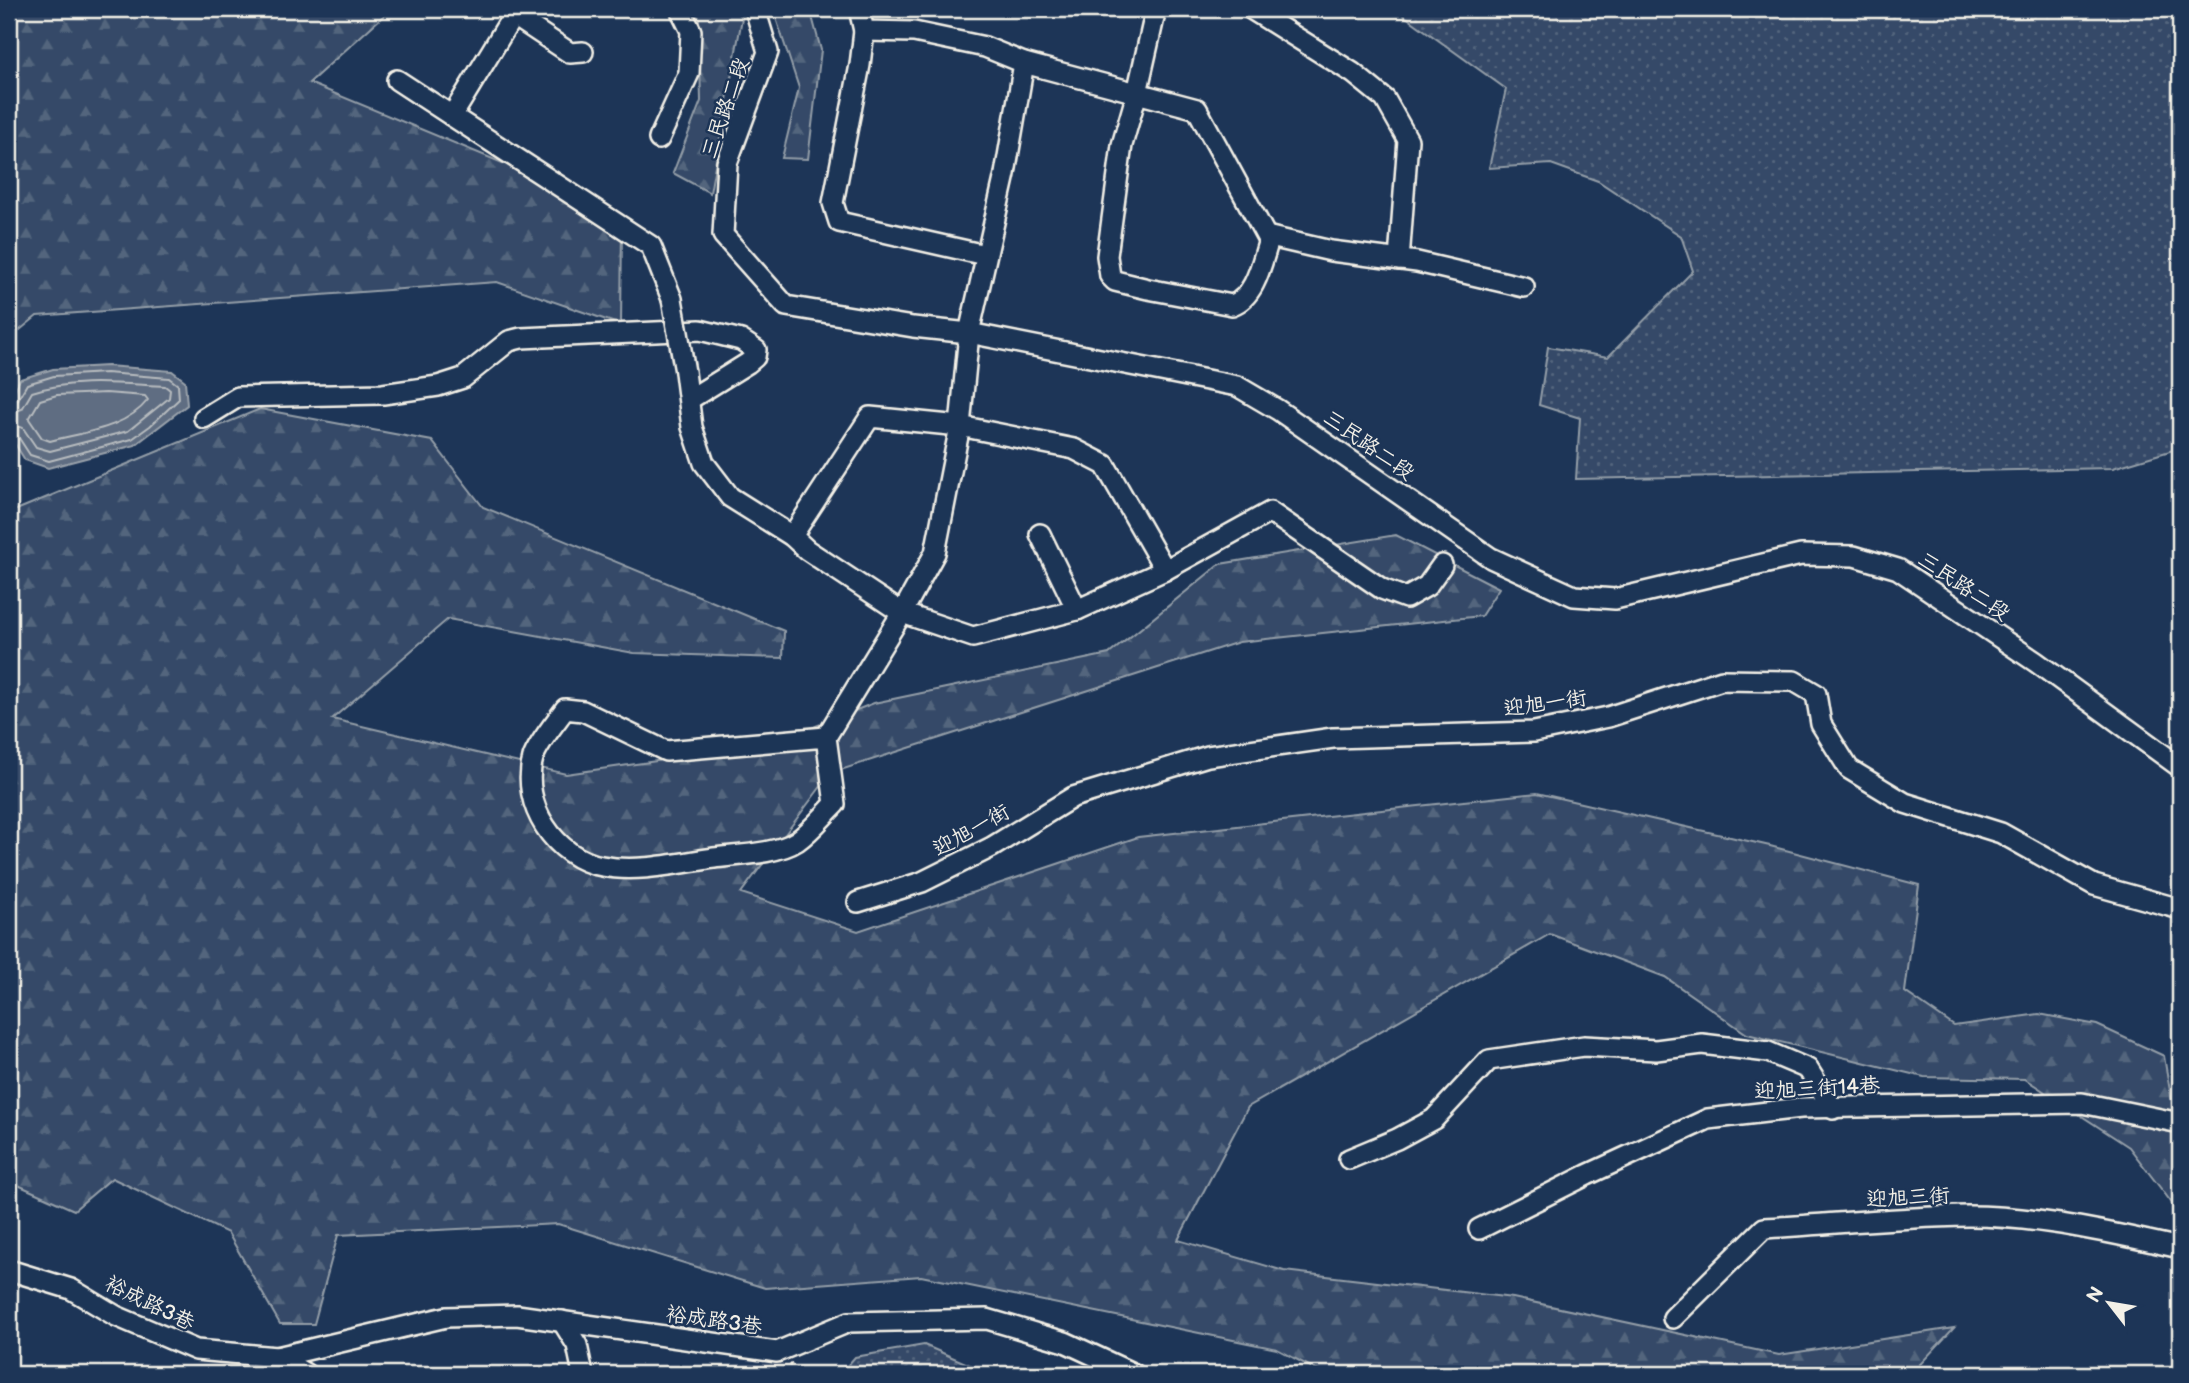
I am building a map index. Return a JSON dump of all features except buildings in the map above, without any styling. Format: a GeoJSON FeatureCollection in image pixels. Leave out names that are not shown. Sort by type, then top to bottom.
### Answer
{"type":"FeatureCollection","features":[{"type":"Feature","properties":{"kind":"street"},"geometry":{"type":"LineString","coordinates":[[659,139],[690,73],[691,31],[680,9]]}},
{"type":"Feature","properties":{"kind":"street","name":"三民路二段"},"geometry":{"type":"LineString","coordinates":[[755,9],[768,52],[726,163],[723,235],[786,306],[913,327],[969,333],[1237,386],[1278,410],[1491,558],[1574,596],[1615,599],[1801,555],[1854,556],[1898,569],[2036,662],[2180,767]]}},
{"type":"Feature","properties":{"kind":"street"},"geometry":{"type":"LineString","coordinates":[[859,9],[864,31],[860,65],[833,203],[839,222],[985,255]]}},
{"type":"Feature","properties":{"kind":"street"},"geometry":{"type":"LineString","coordinates":[[1156,9],[1122,145],[1107,256],[1110,276],[1115,281],[1148,289],[1232,305],[1249,295],[1270,237]]}},
{"type":"Feature","properties":{"kind":"street"},"geometry":{"type":"LineString","coordinates":[[1251,9],[1353,73],[1385,99],[1408,140],[1399,260]]}},
{"type":"Feature","properties":{"kind":"street"},"geometry":{"type":"LineString","coordinates":[[452,116],[515,12],[570,53],[583,52]]}},
{"type":"Feature","properties":{"kind":"street"},"geometry":{"type":"LineString","coordinates":[[864,31],[915,32],[974,44],[1024,63],[1197,109],[1266,236],[1331,251],[1399,260],[1524,287]]}},
{"type":"Feature","properties":{"kind":"street"},"geometry":{"type":"LineString","coordinates":[[826,737],[666,751],[583,710],[565,709],[534,755],[529,783],[542,821],[559,846],[575,857],[602,866],[642,868],[770,850],[795,842],[835,804],[826,737],[902,613],[935,552],[960,426],[969,333],[1005,174],[1024,63]]}},
{"type":"Feature","properties":{"kind":"street"},"geometry":{"type":"LineString","coordinates":[[397,80],[651,246],[672,299],[690,399],[692,427],[704,463],[730,497],[792,536],[807,550],[902,613],[973,637],[1077,610],[1165,570],[1269,512],[1382,589],[1406,598],[1427,586],[1443,565]]}},
{"type":"Feature","properties":{"kind":"street"},"geometry":{"type":"LineString","coordinates":[[204,418],[238,397],[383,394],[438,386],[463,378],[509,341],[520,338],[700,330],[741,340],[756,350],[755,357],[748,363],[690,399]]}},
{"type":"Feature","properties":{"kind":"street"},"geometry":{"type":"LineString","coordinates":[[792,536],[870,417],[960,426],[1074,449],[1105,466],[1165,570]]}},
{"type":"Feature","properties":{"kind":"street"},"geometry":{"type":"LineString","coordinates":[[1040,534],[1077,610]]}},
{"type":"Feature","properties":{"kind":"street","name":"迎旭一街"},"geometry":{"type":"LineString","coordinates":[[858,902],[922,882],[992,847],[1073,797],[1208,756],[1334,738],[1534,732],[1608,716],[1721,680],[1767,679],[1794,681],[1816,694],[1821,724],[1849,769],[1905,803],[2001,834],[2094,885],[2180,909]]}},
{"type":"Feature","properties":{"kind":"street"},"geometry":{"type":"LineString","coordinates":[[1349,1159],[1397,1139],[1434,1119],[1489,1060],[1584,1046],[1656,1050],[1702,1044],[1768,1052],[1808,1069],[1833,1109]]}},
{"type":"Feature","properties":{"kind":"street","name":"迎旭三街14巷"},"geometry":{"type":"LineString","coordinates":[[1479,1229],[1708,1119],[1801,1108],[2082,1103],[2180,1123]]}},
{"type":"Feature","properties":{"kind":"street","name":"迎旭三街"},"geometry":{"type":"LineString","coordinates":[[1673,1318],[1763,1228],[1969,1216],[2035,1221],[2180,1248]]}},
{"type":"Feature","properties":{"kind":"street","name":"裕成路3巷"},"geometry":{"type":"LineString","coordinates":[[9,1270],[71,1289],[116,1316],[196,1350],[277,1357],[446,1317],[517,1315],[777,1352],[849,1322],[987,1319],[1065,1342],[1135,1374]]}},
{"type":"Feature","properties":{"kind":"street"},"geometry":{"type":"LineString","coordinates":[[562,1321],[577,1345],[583,1374]]}},
{"type":"Feature","properties":{"kind":"street","name":"裕成路3巷"},"geometry":{"type":"LineString","coordinates":[[277,1357],[306,1374]]}},
{"type":"Feature","properties":{"kind":"green space"},"geometry":{"type":"Polygon","coordinates":[[[9,9],[391,9],[309,83],[575,193],[622,226],[621,325],[497,282],[37,316],[9,339],[9,9]]]}},
{"type":"Feature","properties":{"kind":"green space"},"geometry":{"type":"Polygon","coordinates":[[[694,9],[734,9],[742,18],[710,193],[673,173],[701,101],[699,19],[694,9]]]}},
{"type":"Feature","properties":{"kind":"green space"},"geometry":{"type":"Polygon","coordinates":[[[773,9],[810,9],[821,50],[808,159],[782,158],[799,88],[773,9]]]}},
{"type":"Feature","properties":{"kind":"green space"},"geometry":{"type":"Polygon","coordinates":[[[1395,9],[2180,9],[2180,448],[2113,468],[1576,479],[1580,418],[1539,405],[1548,347],[1608,357],[1693,271],[1681,236],[1598,181],[1551,164],[1489,168],[1506,89],[1395,9]]]}},
{"type":"Feature","properties":{"kind":"green space"},"geometry":{"type":"Polygon","coordinates":[[[260,409],[432,441],[483,507],[784,631],[783,658],[634,653],[448,619],[332,719],[566,774],[768,745],[874,703],[1109,654],[1220,564],[1396,535],[1499,588],[1481,616],[1239,642],[831,773],[741,893],[858,931],[1138,837],[1537,793],[1770,846],[1919,885],[1905,992],[1954,1026],[2039,1014],[2097,1025],[2164,1056],[2179,1153],[2178,1211],[2129,1147],[2025,1079],[1924,1077],[1747,1034],[1665,977],[1550,934],[1248,1107],[1178,1240],[1284,1271],[1513,1298],[1779,1355],[1954,1328],[1911,1374],[1324,1374],[1277,1349],[921,1276],[765,1288],[558,1224],[338,1235],[314,1324],[280,1324],[228,1233],[112,1178],[74,1210],[9,1181],[9,513],[260,409]]]}},
{"type":"Feature","properties":{"kind":"green space"},"geometry":{"type":"Polygon","coordinates":[[[924,1345],[991,1374],[840,1374],[855,1357],[924,1345]]]}},
{"type":"Feature","properties":{"kind":"water"},"geometry":{"type":"Polygon","coordinates":[[[107,366],[172,371],[185,381],[187,405],[135,445],[48,468],[25,460],[10,436],[9,403],[20,379],[53,369],[107,366]]]}}]}
